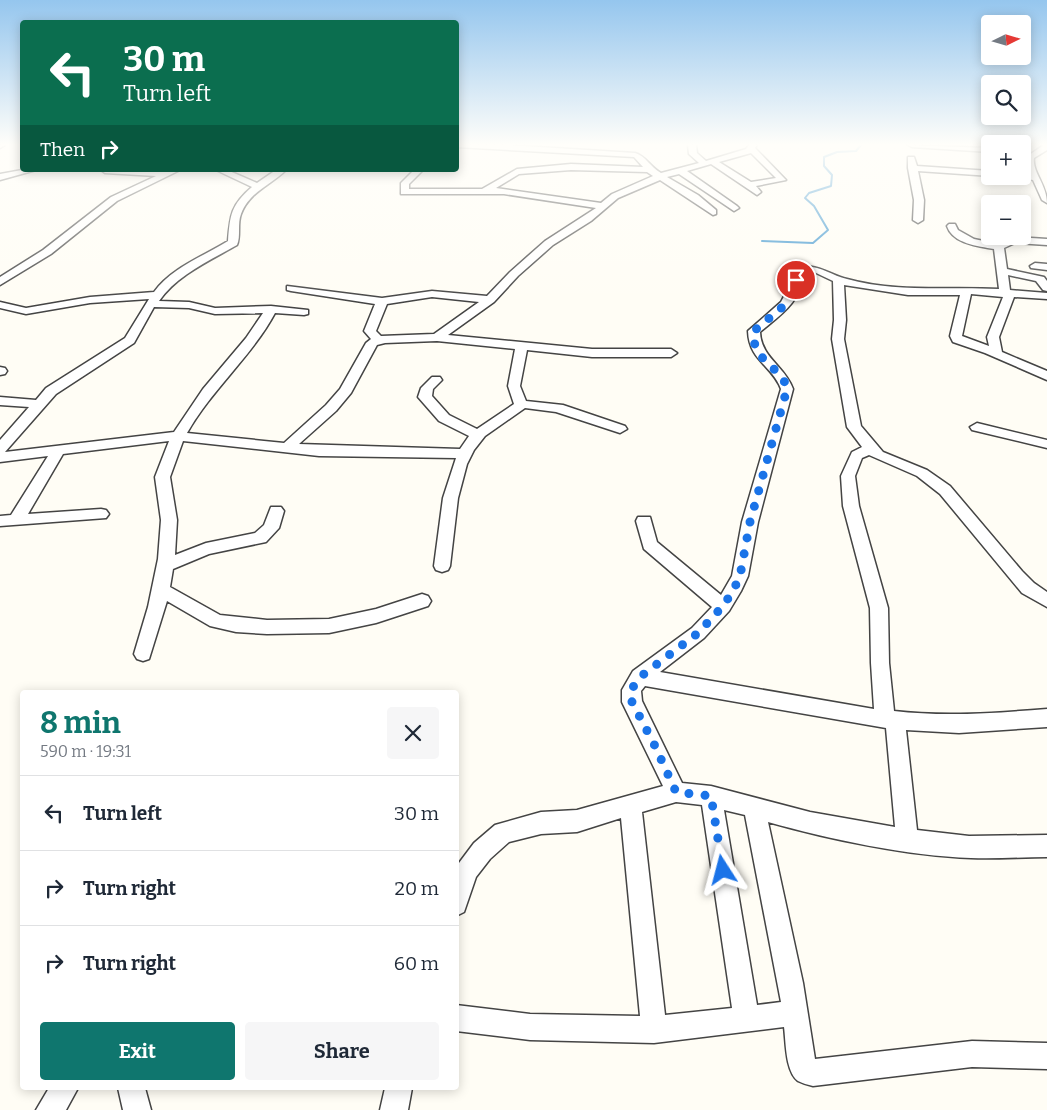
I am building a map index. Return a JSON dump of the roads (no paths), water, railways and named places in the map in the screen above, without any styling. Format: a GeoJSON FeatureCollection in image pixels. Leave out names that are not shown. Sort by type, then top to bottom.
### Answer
{"type":"FeatureCollection","features":[{"type":"Feature","properties":{"kind":"street"},"geometry":{"type":"LineString","coordinates":[[0,282],[41,257],[106,204],[120,197]]}},
{"type":"Feature","properties":{"kind":"street"},"geometry":{"type":"LineString","coordinates":[[0,449],[39,404],[64,380],[130,340],[164,286],[178,275],[233,243],[233,224],[236,213],[249,197]]}},
{"type":"Feature","properties":{"kind":"street"},"geometry":{"type":"LineString","coordinates":[[549,197],[603,206]]}},
{"type":"Feature","properties":{"kind":"street"},"geometry":{"type":"LineString","coordinates":[[437,337],[490,300],[514,274],[549,243],[588,219],[617,197]]}},
{"type":"Feature","properties":{"kind":"street"},"geometry":{"type":"LineString","coordinates":[[695,197],[713,212]]}},
{"type":"Feature","properties":{"kind":"street"},"geometry":{"type":"LineString","coordinates":[[718,197],[734,208]]}},
{"type":"Feature","properties":{"kind":"street"},"geometry":{"type":"LineString","coordinates":[[918,197],[918,220]]}},
{"type":"Feature","properties":{"kind":"street"},"geometry":{"type":"LineString","coordinates":[[952,226],[953,231],[965,239],[999,247],[1014,240],[1047,242]]}},
{"type":"Feature","properties":{"kind":"street"},"geometry":{"type":"LineString","coordinates":[[997,354],[993,337],[1007,294],[999,247]]}},
{"type":"Feature","properties":{"kind":"street"},"geometry":{"type":"LineString","coordinates":[[1035,266],[1047,268]]}},
{"type":"Feature","properties":{"kind":"street"},"geometry":{"type":"LineString","coordinates":[[676,792],[632,702],[631,690],[640,677],[698,633],[723,606],[740,576],[750,522],[787,389],[783,379],[760,355],[755,345],[754,331],[786,304],[796,283],[794,274],[803,267],[811,268],[840,280],[908,292],[967,290],[1047,296]]}},
{"type":"Feature","properties":{"kind":"street"},"geometry":{"type":"LineString","coordinates":[[1002,272],[1040,279],[1047,288]]}},
{"type":"Feature","properties":{"kind":"street"},"geometry":{"type":"LineString","coordinates":[[840,280],[838,281],[840,320],[838,339],[851,420],[871,449],[935,481],[946,490],[1016,575],[1028,588],[1047,600]]}},
{"type":"Feature","properties":{"kind":"street"},"geometry":{"type":"LineString","coordinates":[[291,288],[382,301],[432,294],[490,300]]}},
{"type":"Feature","properties":{"kind":"street"},"geometry":{"type":"LineString","coordinates":[[967,290],[956,336],[960,341],[997,354],[1047,376]]}},
{"type":"Feature","properties":{"kind":"street"},"geometry":{"type":"LineString","coordinates":[[0,305],[26,311],[90,300],[155,300],[215,311],[271,309],[304,312]]}},
{"type":"Feature","properties":{"kind":"street"},"geometry":{"type":"LineString","coordinates":[[378,340],[370,331],[382,301]]}},
{"type":"Feature","properties":{"kind":"street"},"geometry":{"type":"LineString","coordinates":[[143,654],[165,566],[170,526],[163,472],[176,436],[211,388],[258,331],[271,309]]}},
{"type":"Feature","properties":{"kind":"street"},"geometry":{"type":"LineString","coordinates":[[288,447],[331,408],[351,382],[368,347],[378,340],[437,337],[592,353],[671,353]]}},
{"type":"Feature","properties":{"kind":"street"},"geometry":{"type":"LineString","coordinates":[[521,347],[514,386],[521,404]]}},
{"type":"Feature","properties":{"kind":"street"},"geometry":{"type":"LineString","coordinates":[[436,380],[427,388],[425,397],[444,418],[478,436]]}},
{"type":"Feature","properties":{"kind":"street"},"geometry":{"type":"LineString","coordinates":[[0,401],[39,404]]}},
{"type":"Feature","properties":{"kind":"street"},"geometry":{"type":"LineString","coordinates":[[521,404],[558,408],[620,429]]}},
{"type":"Feature","properties":{"kind":"street"},"geometry":{"type":"LineString","coordinates":[[442,566],[445,531],[463,454],[478,436],[518,409],[521,404]]}},
{"type":"Feature","properties":{"kind":"street"},"geometry":{"type":"LineString","coordinates":[[977,427],[1047,444]]}},
{"type":"Feature","properties":{"kind":"street"},"geometry":{"type":"LineString","coordinates":[[0,457],[57,452],[176,436],[352,453],[463,454]]}},
{"type":"Feature","properties":{"kind":"street"},"geometry":{"type":"LineString","coordinates":[[871,449],[857,455],[848,476],[851,506],[879,608],[880,663],[907,840]]}},
{"type":"Feature","properties":{"kind":"street"},"geometry":{"type":"LineString","coordinates":[[8,520],[57,452]]}},
{"type":"Feature","properties":{"kind":"street"},"geometry":{"type":"LineString","coordinates":[[165,566],[206,549],[260,538],[270,528],[276,512]]}},
{"type":"Feature","properties":{"kind":"street"},"geometry":{"type":"LineString","coordinates":[[8,520],[101,514]]}},
{"type":"Feature","properties":{"kind":"street"},"geometry":{"type":"LineString","coordinates":[[644,521],[650,545],[723,606]]}},
{"type":"Feature","properties":{"kind":"street"},"geometry":{"type":"LineString","coordinates":[[160,589],[216,621],[267,627],[329,626],[376,616],[422,601]]}},
{"type":"Feature","properties":{"kind":"street"},"geometry":{"type":"LineString","coordinates":[[640,677],[890,720],[959,724],[1047,718]]}},
{"type":"Feature","properties":{"kind":"street"},"geometry":{"type":"LineString","coordinates":[[459,888],[462,873],[482,851],[503,833],[541,823],[577,821],[676,792],[711,796],[810,823],[907,840],[969,847],[1047,846]]}},
{"type":"Feature","properties":{"kind":"street"},"geometry":{"type":"LineString","coordinates":[[711,796],[746,1019]]}},
{"type":"Feature","properties":{"kind":"street"},"geometry":{"type":"LineString","coordinates":[[630,804],[654,1030]]}},
{"type":"Feature","properties":{"kind":"street"},"geometry":{"type":"LineString","coordinates":[[754,808],[790,974],[803,1066],[807,1071],[813,1073],[972,1054],[1047,1056]]}},
{"type":"Feature","properties":{"kind":"street"},"geometry":{"type":"LineString","coordinates":[[459,1018],[530,1027],[654,1030],[796,1013]]}},
{"type":"Feature","properties":{"kind":"street"},"geometry":{"type":"LineString","coordinates":[[50,1110],[63,1090]]}},
{"type":"Feature","properties":{"kind":"street"},"geometry":{"type":"LineString","coordinates":[[132,1090],[137,1110]]}},
{"type":"Feature","properties":{"kind":"street"},"geometry":{"type":"LineString","coordinates":[[394,1110],[399,1090]]}},
{"type":"Feature","properties":{"kind":"waterway"},"geometry":{"type":"LineString","coordinates":[[762,241],[813,243],[828,230],[814,206],[805,198],[806,197]]}}]}
